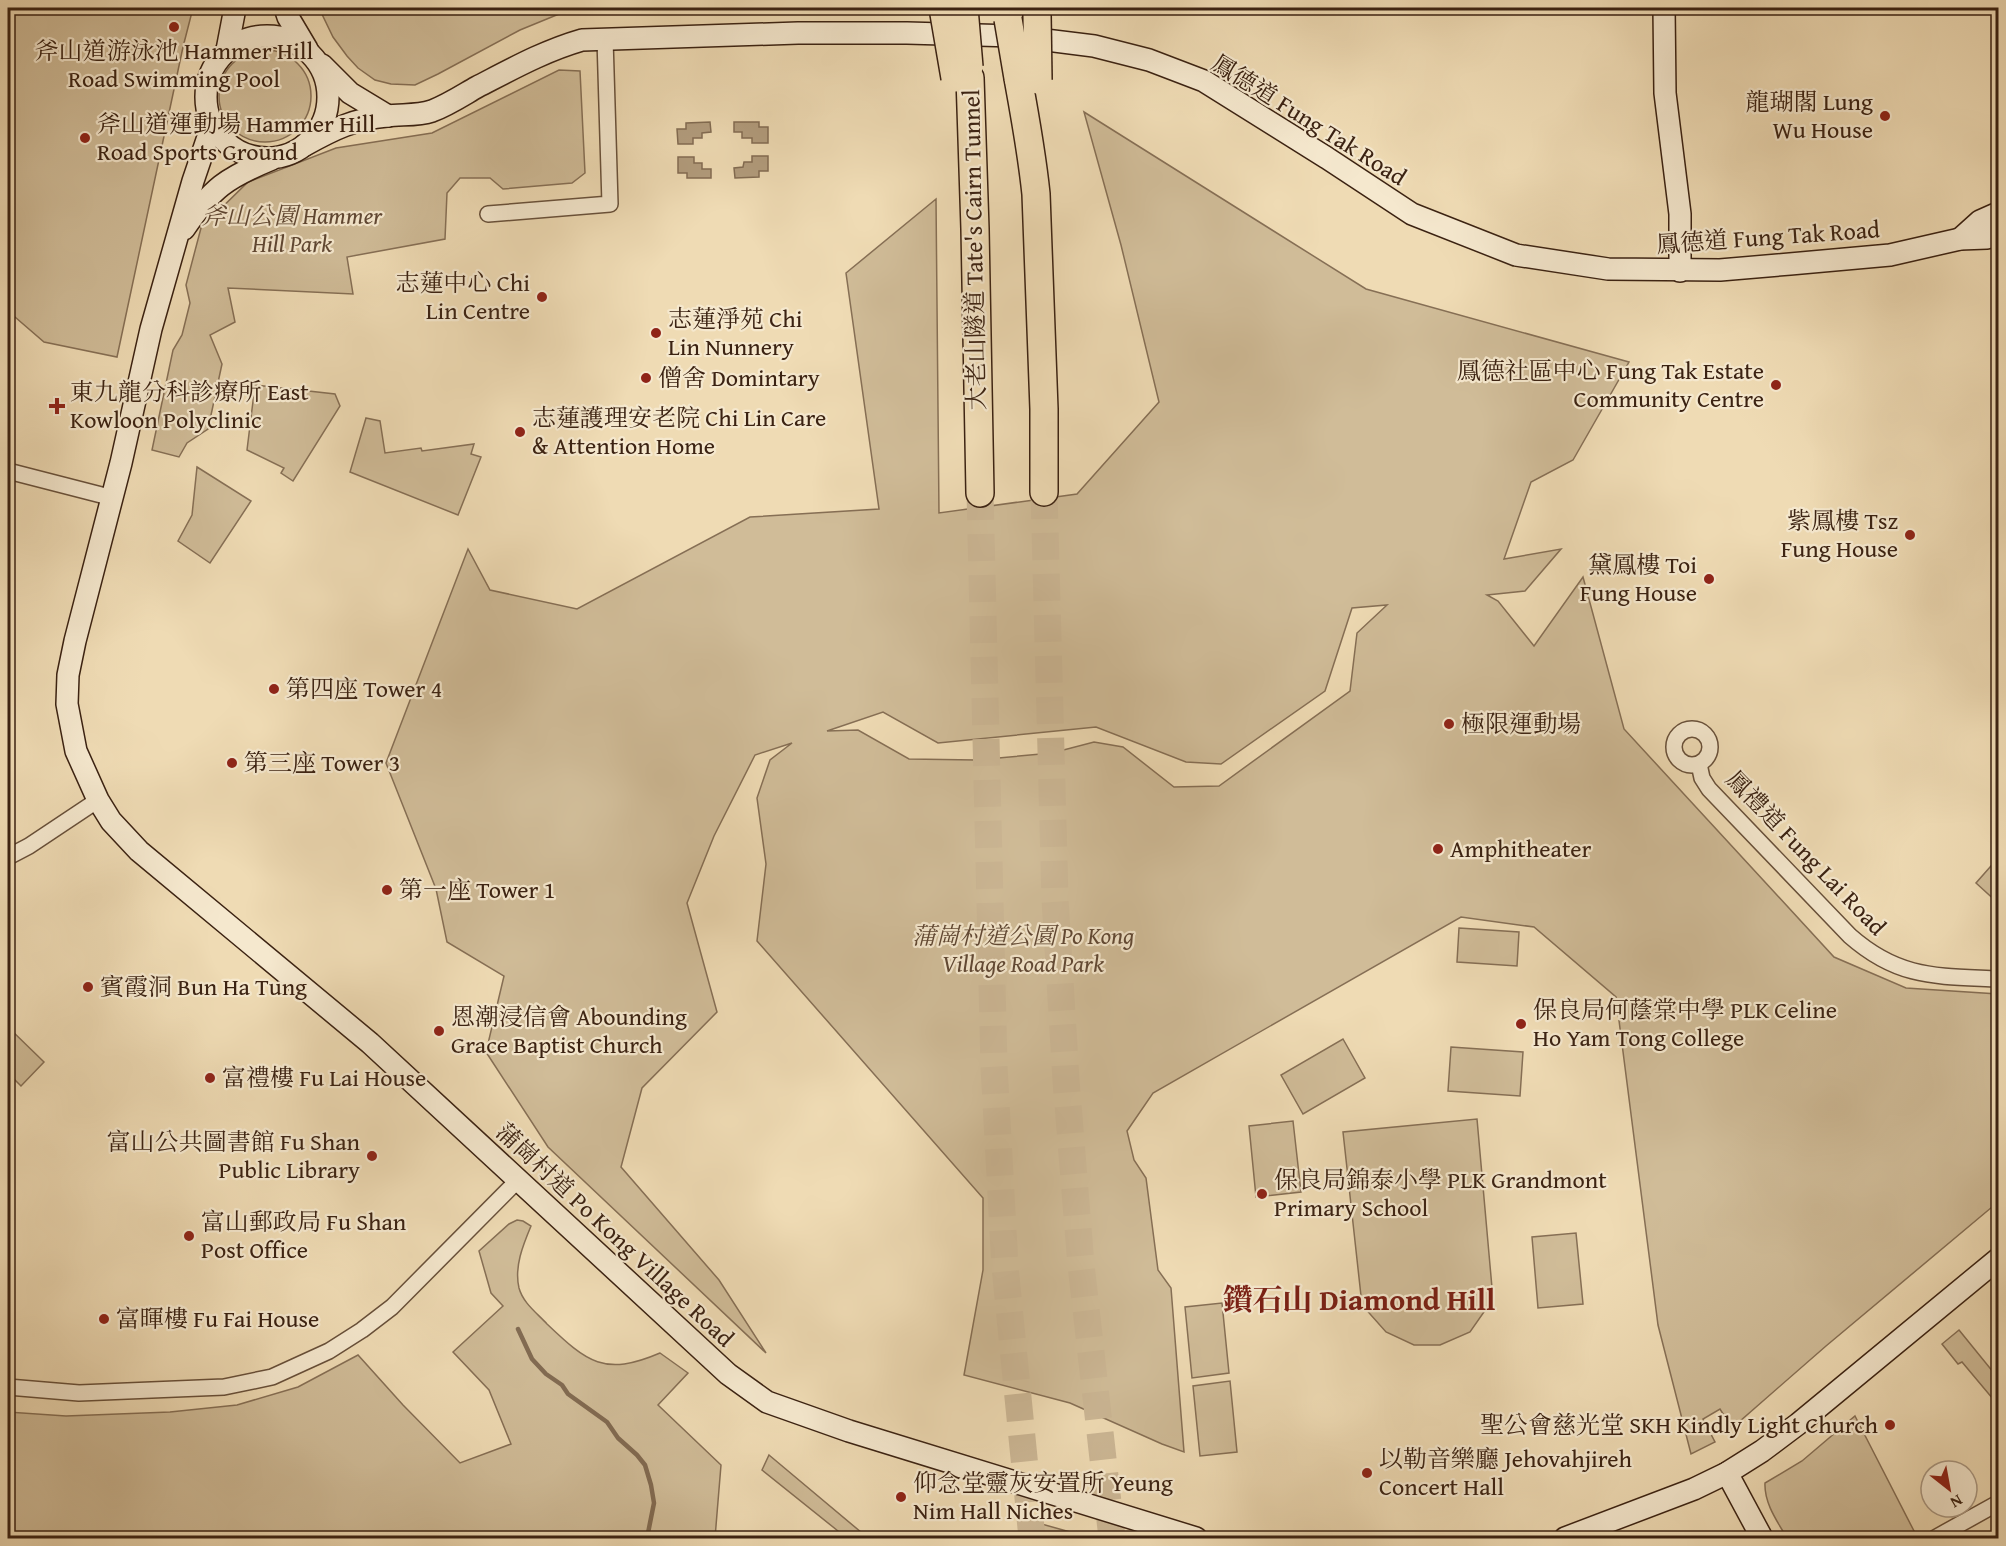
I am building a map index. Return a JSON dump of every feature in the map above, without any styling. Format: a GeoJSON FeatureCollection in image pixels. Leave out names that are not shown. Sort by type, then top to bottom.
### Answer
{"type":"FeatureCollection","features":[{"type":"Feature","properties":{"kind":"highway"},"geometry":{"type":"LineString","coordinates":[[943,8],[962,78]]}},
{"type":"Feature","properties":{"kind":"highway","name":"大老山隧道 Tate's Cairn Tunnel"},"geometry":{"type":"LineString","coordinates":[[964,8],[962,78],[973,134],[980,493]]}},
{"type":"Feature","properties":{"kind":"highway","name":"大老山隧道 Tate's Cairn Tunnel"},"geometry":{"type":"LineString","coordinates":[[1006,8],[1028,79]]}},
{"type":"Feature","properties":{"kind":"highway"},"geometry":{"type":"LineString","coordinates":[[1036,8],[1028,79],[1039,107],[1033,159],[1044,409],[1044,492]]}},
{"type":"Feature","properties":{"kind":"main road"},"geometry":{"type":"LineString","coordinates":[[227,50],[235,8]]}},
{"type":"Feature","properties":{"kind":"main road"},"geometry":{"type":"LineString","coordinates":[[176,239],[196,211],[223,183],[239,172],[291,153],[305,145],[320,127],[328,105],[327,82],[288,17],[285,8]]}},
{"type":"Feature","properties":{"kind":"main road"},"geometry":{"type":"LineString","coordinates":[[1034,39],[1036,8]]}},
{"type":"Feature","properties":{"kind":"main road"},"geometry":{"type":"LineString","coordinates":[[1664,8],[1665,93],[1680,214],[1680,271]]}},
{"type":"Feature","properties":{"kind":"main road","name":"鳳德道 Fung Tak Road"},"geometry":{"type":"LineString","coordinates":[[305,145],[337,127],[358,121],[432,111],[528,60],[582,40],[798,33],[981,34],[1062,41],[1105,49],[1149,60],[1204,81],[1412,214],[1516,255],[1608,268],[1720,270],[1890,255],[1960,239],[1987,238],[1998,234]]}},
{"type":"Feature","properties":{"kind":"main road"},"geometry":{"type":"LineString","coordinates":[[276,158],[257,158],[238,152],[223,140],[212,125],[207,110],[205,93],[212,70],[227,50],[245,39],[266,35],[288,39],[313,56],[350,93],[388,116]]}},
{"type":"Feature","properties":{"kind":"main road","name":"蒲崗村道 Po Kong Village Road"},"geometry":{"type":"LineString","coordinates":[[212,125],[193,181],[148,338],[113,498],[68,675],[67,704],[76,751],[98,800],[111,821],[139,851],[370,1042],[728,1374],[767,1402],[849,1431],[1196,1539]]}},
{"type":"Feature","properties":{"kind":"main road","name":"鳳德道 Fung Tak Road"},"geometry":{"type":"LineString","coordinates":[[1960,239],[1980,221],[1998,213]]}},
{"type":"Feature","properties":{"kind":"main road"},"geometry":{"type":"LineString","coordinates":[[1565,1539],[1665,1501],[1727,1473],[1798,1424],[1998,1258]]}},
{"type":"Feature","properties":{"kind":"main road"},"geometry":{"type":"LineString","coordinates":[[1727,1473],[1762,1539]]}},
{"type":"Feature","properties":{"kind":"street"},"geometry":{"type":"LineString","coordinates":[[488,214],[610,204],[604,39]]}},
{"type":"Feature","properties":{"kind":"street"},"geometry":{"type":"LineString","coordinates":[[8,471],[113,498]]}},
{"type":"Feature","properties":{"kind":"street","name":"鳳禮道 Fung Lai Road"},"geometry":{"type":"LineString","coordinates":[[1699,764],[1702,778],[1709,789],[1863,948],[1891,964],[1923,974],[1998,978]]}},
{"type":"Feature","properties":{"kind":"street"},"geometry":{"type":"LineString","coordinates":[[8,857],[98,800]]}},
{"type":"Feature","properties":{"kind":"street"},"geometry":{"type":"LineString","coordinates":[[8,1387],[80,1393],[224,1387],[272,1377],[329,1351],[385,1312],[518,1180]]}},
{"type":"Feature","properties":{"kind":"street"},"geometry":{"type":"LineString","coordinates":[[1935,1539],[1998,1503]]}},
{"type":"Feature","properties":{"kind":"green space","name":"斧山道運動場 Hammer Hill Road Sports Ground"},"geometry":{"type":"Polygon","coordinates":[[[8,8],[193,8],[117,357],[44,342],[8,311],[8,8]]]}},
{"type":"Feature","properties":{"kind":"green space"},"geometry":{"type":"Polygon","coordinates":[[[319,8],[730,8],[559,14],[520,30],[415,85],[391,84],[375,80],[358,68],[333,37],[319,8]]]}},
{"type":"Feature","properties":{"kind":"green space"},"geometry":{"type":"Polygon","coordinates":[[[256,50],[274,50],[291,57],[304,70],[311,87],[311,105],[304,122],[291,135],[274,142],[256,142],[239,135],[226,122],[219,105],[219,87],[226,70],[239,57],[256,50]]]}},
{"type":"Feature","properties":{"kind":"green space","name":"斧山公園 Hammer Hill Park"},"geometry":{"type":"Polygon","coordinates":[[[559,70],[580,71],[585,173],[572,183],[503,189],[490,178],[460,178],[447,193],[445,239],[347,257],[353,294],[228,288],[235,322],[210,335],[222,364],[208,429],[187,443],[179,457],[152,450],[173,350],[182,335],[190,303],[186,285],[201,228],[248,182],[336,148],[432,133],[559,70]]]}},
{"type":"Feature","properties":{"kind":"green space","name":"蒲崗村道公園 Po Kong Village Road Park"},"geometry":{"type":"Polygon","coordinates":[[[1084,112],[1366,289],[1629,362],[1573,460],[1531,482],[1504,559],[1561,549],[1525,591],[1487,595],[1498,601],[1534,646],[1583,577],[1624,729],[1834,957],[1906,988],[1998,994],[1998,1202],[1732,1428],[1720,1409],[1703,1419],[1715,1442],[1691,1454],[1658,1325],[1616,997],[1534,927],[1461,917],[1153,1093],[1127,1131],[1134,1160],[1146,1178],[1158,1270],[1171,1288],[1184,1452],[1070,1403],[964,1375],[983,1270],[983,1198],[757,941],[766,864],[757,798],[770,760],[792,743],[755,755],[714,836],[687,903],[717,1012],[642,1088],[621,1167],[719,1280],[766,1353],[548,1147],[486,1052],[504,976],[447,942],[436,889],[386,763],[468,549],[490,590],[577,609],[750,517],[879,509],[846,273],[936,199],[939,513],[1077,494],[1159,402],[1121,245],[1084,112]],[[1387,605],[1352,608],[1325,691],[1221,764],[1186,762],[1096,727],[938,743],[883,712],[827,731],[858,730],[909,759],[976,760],[1052,753],[1094,742],[1123,747],[1174,787],[1219,786],[1350,691],[1357,633],[1387,605]]]}},
{"type":"Feature","properties":{"kind":"green space"},"geometry":{"type":"Polygon","coordinates":[[[255,385],[335,394],[340,406],[293,481],[281,473],[284,468],[247,450],[255,385]]]}},
{"type":"Feature","properties":{"kind":"green space"},"geometry":{"type":"Polygon","coordinates":[[[366,418],[380,421],[385,453],[474,444],[471,454],[481,457],[458,515],[350,472],[366,418]]]}},
{"type":"Feature","properties":{"kind":"green space"},"geometry":{"type":"Polygon","coordinates":[[[197,467],[251,501],[210,563],[178,541],[192,515],[197,467]]]}},
{"type":"Feature","properties":{"kind":"green space"},"geometry":{"type":"Polygon","coordinates":[[[1998,858],[1998,903],[1976,883],[1998,858]]]}},
{"type":"Feature","properties":{"kind":"green space"},"geometry":{"type":"Polygon","coordinates":[[[1459,928],[1519,932],[1517,966],[1457,962],[1459,928]]]}},
{"type":"Feature","properties":{"kind":"green space"},"geometry":{"type":"Polygon","coordinates":[[[8,1027],[44,1062],[21,1086],[8,1073],[8,1027]]]}},
{"type":"Feature","properties":{"kind":"green space"},"geometry":{"type":"Polygon","coordinates":[[[1343,1039],[1365,1078],[1303,1114],[1281,1075],[1343,1039]]]}},
{"type":"Feature","properties":{"kind":"green space"},"geometry":{"type":"Polygon","coordinates":[[[1451,1047],[1523,1052],[1520,1096],[1448,1091],[1451,1047]]]}},
{"type":"Feature","properties":{"kind":"green space"},"geometry":{"type":"Polygon","coordinates":[[[1477,1119],[1493,1299],[1470,1332],[1440,1345],[1414,1345],[1386,1332],[1362,1305],[1343,1132],[1477,1119]]]}},
{"type":"Feature","properties":{"kind":"green space"},"geometry":{"type":"Polygon","coordinates":[[[1293,1121],[1301,1192],[1256,1197],[1249,1126],[1293,1121]]]}},
{"type":"Feature","properties":{"kind":"green space"},"geometry":{"type":"Polygon","coordinates":[[[517,1220],[531,1226],[518,1264],[519,1288],[531,1308],[561,1337],[574,1348],[598,1362],[624,1364],[660,1353],[688,1373],[658,1405],[721,1465],[715,1538],[8,1538],[8,1412],[66,1416],[170,1412],[237,1405],[298,1387],[358,1355],[460,1463],[511,1444],[489,1390],[453,1352],[503,1306],[491,1293],[479,1251],[509,1224],[517,1220]]]}},
{"type":"Feature","properties":{"kind":"green space"},"geometry":{"type":"Polygon","coordinates":[[[1576,1233],[1583,1304],[1538,1308],[1532,1237],[1576,1233]]]}},
{"type":"Feature","properties":{"kind":"green space"},"geometry":{"type":"Polygon","coordinates":[[[1222,1303],[1229,1373],[1192,1378],[1185,1307],[1222,1303]]]}},
{"type":"Feature","properties":{"kind":"green space"},"geometry":{"type":"Polygon","coordinates":[[[1959,1330],[1998,1378],[1998,1405],[1962,1362],[1958,1364],[1942,1344],[1959,1330]]]}},
{"type":"Feature","properties":{"kind":"green space"},"geometry":{"type":"Polygon","coordinates":[[[1230,1381],[1237,1452],[1200,1456],[1193,1386],[1230,1381]]]}},
{"type":"Feature","properties":{"kind":"green space"},"geometry":{"type":"Polygon","coordinates":[[[1855,1416],[1914,1531],[1900,1538],[1787,1538],[1769,1505],[1765,1483],[1802,1461],[1855,1416]]]}},
{"type":"Feature","properties":{"kind":"green space"},"geometry":{"type":"Polygon","coordinates":[[[769,1455],[868,1538],[844,1538],[762,1470],[769,1455]]]}},
{"type":"Feature","properties":{"kind":"green space"},"geometry":{"type":"Polygon","coordinates":[[[1038,1523],[1081,1535],[1080,1538],[1034,1538],[1038,1523]]]}},
{"type":"Feature","properties":{"kind":"shaded area"},"geometry":{"type":"Polygon","coordinates":[[[710,122],[711,132],[702,133],[702,138],[693,138],[693,144],[678,144],[677,129],[686,129],[686,123],[710,122]]]}},
{"type":"Feature","properties":{"kind":"shaded area"},"geometry":{"type":"Polygon","coordinates":[[[734,122],[759,122],[759,127],[768,127],[768,143],[752,143],[752,138],[742,138],[742,132],[734,132],[734,122]]]}},
{"type":"Feature","properties":{"kind":"shaded area"},"geometry":{"type":"Polygon","coordinates":[[[752,156],[768,156],[768,171],[759,171],[759,177],[735,178],[734,168],[743,167],[744,162],[752,162],[752,156]]]}},
{"type":"Feature","properties":{"kind":"shaded area"},"geometry":{"type":"Polygon","coordinates":[[[678,157],[694,157],[694,163],[702,163],[702,169],[711,169],[711,178],[687,178],[687,173],[678,173],[678,157]]]}},
{"type":"Feature","properties":{"kind":"waterway"},"geometry":{"type":"LineString","coordinates":[[518,1329],[532,1359],[546,1374],[562,1385],[568,1394],[607,1422],[618,1438],[645,1465],[654,1503],[647,1538]]}},
{"type":"Feature","properties":{"kind":"tunnel"},"geometry":{"type":"LineString","coordinates":[[1044,492],[1055,899],[1066,1080],[1081,1265],[1112,1538]]}},
{"type":"Feature","properties":{"kind":"tunnel"},"geometry":{"type":"LineString","coordinates":[[980,493],[994,1066],[1005,1267],[1032,1538]]}},
{"type":"Feature","properties":{"kind":"place","name":"斧山道游泳池 Hammer Hill Road Swimming Pool"},"geometry":{"type":"Point","coordinates":[174,27]}},
{"type":"Feature","properties":{"kind":"place","name":"龍瑚閣 Lung Wu House"},"geometry":{"type":"Point","coordinates":[1885,116]}},
{"type":"Feature","properties":{"kind":"place","name":"斧山道運動場 Hammer Hill Road Sports Ground"},"geometry":{"type":"Point","coordinates":[85,138]}},
{"type":"Feature","properties":{"kind":"place","name":"志蓮中心 Chi Lin Centre"},"geometry":{"type":"Point","coordinates":[542,297]}},
{"type":"Feature","properties":{"kind":"place","name":"志蓮淨苑 Chi Lin Nunnery"},"geometry":{"type":"Point","coordinates":[656,333]}},
{"type":"Feature","properties":{"kind":"place","name":"僧舍 Domintary"},"geometry":{"type":"Point","coordinates":[646,378]}},
{"type":"Feature","properties":{"kind":"place","name":"鳳德社區中心 Fung Tak Estate Community Centre"},"geometry":{"type":"Point","coordinates":[1776,385]}},
{"type":"Feature","properties":{"kind":"place","name":"東九龍分科診療所 East Kowloon Polyclinic"},"geometry":{"type":"Point","coordinates":[57,406]}},
{"type":"Feature","properties":{"kind":"place","name":"志蓮護理安老院 Chi Lin Care & Attention Home"},"geometry":{"type":"Point","coordinates":[520,432]}},
{"type":"Feature","properties":{"kind":"place","name":"紫鳳樓 Tsz Fung House"},"geometry":{"type":"Point","coordinates":[1910,535]}},
{"type":"Feature","properties":{"kind":"place","name":"黛鳳樓 Toi Fung House"},"geometry":{"type":"Point","coordinates":[1709,579]}},
{"type":"Feature","properties":{"kind":"place","name":"第四座 Tower 4"},"geometry":{"type":"Point","coordinates":[274,689]}},
{"type":"Feature","properties":{"kind":"place","name":"極限運動場"},"geometry":{"type":"Point","coordinates":[1449,724]}},
{"type":"Feature","properties":{"kind":"place","name":"第三座 Tower 3"},"geometry":{"type":"Point","coordinates":[232,763]}},
{"type":"Feature","properties":{"kind":"place","name":"Amphitheater"},"geometry":{"type":"Point","coordinates":[1438,849]}},
{"type":"Feature","properties":{"kind":"place","name":"第一座 Tower 1"},"geometry":{"type":"Point","coordinates":[387,890]}},
{"type":"Feature","properties":{"kind":"place","name":"賓霞洞 Bun Ha Tung"},"geometry":{"type":"Point","coordinates":[88,987]}},
{"type":"Feature","properties":{"kind":"place","name":"保良局何蔭棠中學 PLK Celine Ho Yam Tong College"},"geometry":{"type":"Point","coordinates":[1521,1024]}},
{"type":"Feature","properties":{"kind":"place","name":"恩潮浸信會 Abounding Grace Baptist Church"},"geometry":{"type":"Point","coordinates":[439,1031]}},
{"type":"Feature","properties":{"kind":"place","name":"富禮樓 Fu Lai House"},"geometry":{"type":"Point","coordinates":[210,1078]}},
{"type":"Feature","properties":{"kind":"place","name":"富山公共圖書館 Fu Shan Public Library"},"geometry":{"type":"Point","coordinates":[372,1156]}},
{"type":"Feature","properties":{"kind":"place","name":"保良局錦泰小學 PLK Grandmont Primary School"},"geometry":{"type":"Point","coordinates":[1262,1194]}},
{"type":"Feature","properties":{"kind":"place","name":"富山郵政局 Fu Shan Post Office"},"geometry":{"type":"Point","coordinates":[189,1236]}},
{"type":"Feature","properties":{"kind":"place","name":"富暉樓 Fu Fai House"},"geometry":{"type":"Point","coordinates":[104,1319]}},
{"type":"Feature","properties":{"kind":"place","name":"聖公會慈光堂 SKH Kindly Light Church"},"geometry":{"type":"Point","coordinates":[1890,1425]}},
{"type":"Feature","properties":{"kind":"place","name":"以勒音樂廳 Jehovahjireh Concert Hall"},"geometry":{"type":"Point","coordinates":[1367,1473]}},
{"type":"Feature","properties":{"kind":"place","name":"仰念堂靈灰安置所 Yeung Nim Hall Niches"},"geometry":{"type":"Point","coordinates":[901,1497]}},
{"type":"Feature","properties":{"kind":"district","name":"鑽石山 Diamond Hill"},"geometry":{"type":"Point","coordinates":[1359,1300]}}]}
